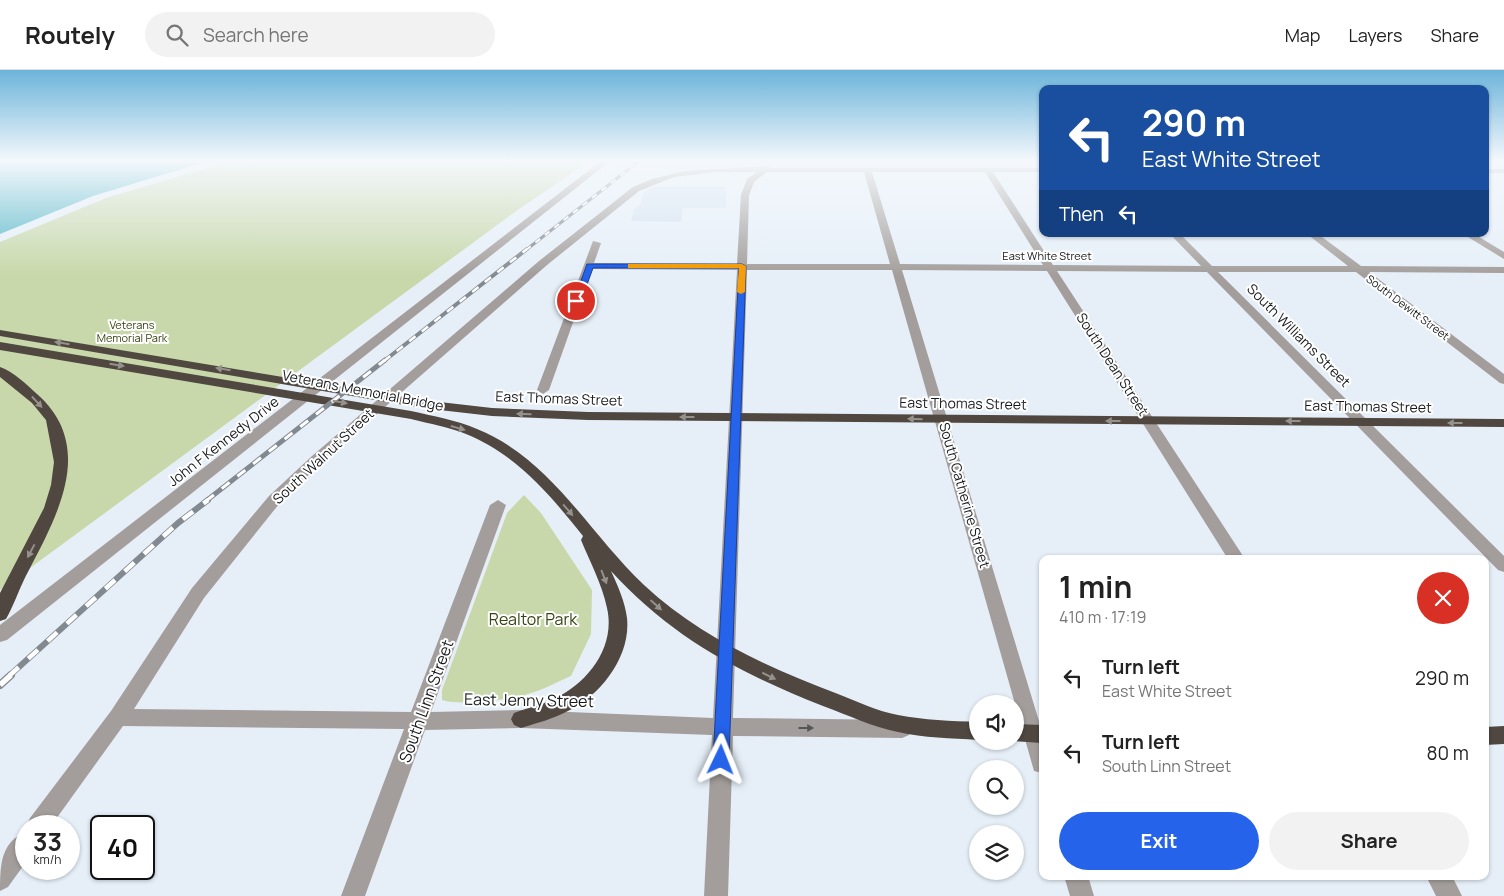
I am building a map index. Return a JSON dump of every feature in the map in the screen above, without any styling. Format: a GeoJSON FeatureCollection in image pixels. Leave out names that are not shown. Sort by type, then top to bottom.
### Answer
{"type":"FeatureCollection","features":[{"type":"Feature","properties":{"kind":"highway","name":"Veterans Memorial Bridge"},"geometry":{"type":"LineString","coordinates":[[0,333],[271,377],[422,404]]}},
{"type":"Feature","properties":{"kind":"highway","name":"Veterans Memorial Bridge"},"geometry":{"type":"LineString","coordinates":[[0,346],[410,415],[473,432],[498,445],[538,476],[637,587],[669,617],[725,654]]}},
{"type":"Feature","properties":{"kind":"highway"},"geometry":{"type":"LineString","coordinates":[[0,371],[29,394],[53,419],[59,446],[61,474],[55,502],[0,614]]}},
{"type":"Feature","properties":{"kind":"highway","name":"East Thomas Street"},"geometry":{"type":"LineString","coordinates":[[422,404],[492,412],[588,416],[1504,423]]}},
{"type":"Feature","properties":{"kind":"highway"},"geometry":{"type":"LineString","coordinates":[[521,720],[566,703],[606,667],[614,648],[618,634],[618,618],[586,531]]}},
{"type":"Feature","properties":{"kind":"highway","name":"East Jenny Street"},"geometry":{"type":"LineString","coordinates":[[725,654],[778,680],[889,721],[939,729],[969,731]]}},
{"type":"Feature","properties":{"kind":"highway"},"geometry":{"type":"LineString","coordinates":[[1489,736],[1504,736]]}},
{"type":"Feature","properties":{"kind":"street","name":"John F Kennedy Drive"},"geometry":{"type":"LineString","coordinates":[[0,635],[557,200]]}},
{"type":"Feature","properties":{"kind":"street","name":"South Walnut Street"},"geometry":{"type":"LineString","coordinates":[[46,815],[118,717],[198,593],[274,500],[310,466],[543,263],[623,200]]}},
{"type":"Feature","properties":{"kind":"street"},"geometry":{"type":"LineString","coordinates":[[716,896],[745,200]]}},
{"type":"Feature","properties":{"kind":"street","name":"South Catherine Street"},"geometry":{"type":"LineString","coordinates":[[876,200],[942,419],[1039,756]]}},
{"type":"Feature","properties":{"kind":"street","name":"South Dean Street"},"geometry":{"type":"LineString","coordinates":[[1006,200],[1234,555]]}},
{"type":"Feature","properties":{"kind":"street","name":"South Williams Street"},"geometry":{"type":"LineString","coordinates":[[1178,237],[1504,566]]}},
{"type":"Feature","properties":{"kind":"street","name":"South Dewitt Street"},"geometry":{"type":"LineString","coordinates":[[1316,237],[1504,380]]}},
{"type":"Feature","properties":{"kind":"street"},"geometry":{"type":"LineString","coordinates":[[1473,237],[1504,256]]}},
{"type":"Feature","properties":{"kind":"street"},"geometry":{"type":"LineString","coordinates":[[543,390],[590,266],[596,243]]}},
{"type":"Feature","properties":{"kind":"street","name":"East White Street"},"geometry":{"type":"LineString","coordinates":[[590,266],[1504,270]]}},
{"type":"Feature","properties":{"kind":"street","name":"South Linn Street"},"geometry":{"type":"LineString","coordinates":[[353,896],[498,506]]}},
{"type":"Feature","properties":{"kind":"street","name":"East Jenny Street"},"geometry":{"type":"LineString","coordinates":[[118,717],[419,721],[521,720],[722,727],[939,729]]}},
{"type":"Feature","properties":{"kind":"street"},"geometry":{"type":"LineString","coordinates":[[0,879],[15,858]]}},
{"type":"Feature","properties":{"kind":"street"},"geometry":{"type":"LineString","coordinates":[[1077,880],[1082,896]]}},
{"type":"Feature","properties":{"kind":"street"},"geometry":{"type":"LineString","coordinates":[[1440,880],[1450,896]]}},
{"type":"Feature","properties":{"kind":"shaded area"},"geometry":{"type":"Polygon","coordinates":[[[642,200],[726,200],[726,208],[683,208],[681,222],[631,221],[634,210],[641,204],[642,200]]]}},
{"type":"Feature","properties":{"kind":"green space","name":"Veterans Memorial Park"},"geometry":{"type":"Polygon","coordinates":[[[102,200],[533,200],[0,590],[0,242],[102,200]]]}},
{"type":"Feature","properties":{"kind":"green space","name":"Realtor Park"},"geometry":{"type":"Polygon","coordinates":[[[524,495],[541,513],[592,590],[591,634],[571,676],[545,688],[497,700],[450,702],[442,700],[442,690],[507,513],[524,495]]]}},
{"type":"Feature","properties":{"kind":"water"},"geometry":{"type":"Polygon","coordinates":[[[0,200],[84,200],[0,234],[0,200]]]}},
{"type":"Feature","properties":{"kind":"railway"},"geometry":{"type":"LineString","coordinates":[[526,250],[590,200]]}},
{"type":"Feature","properties":{"kind":"railway"},"geometry":{"type":"LineString","coordinates":[[384,361],[527,249]]}},
{"type":"Feature","properties":{"kind":"railway"},"geometry":{"type":"LineString","coordinates":[[206,501],[385,360]]}},
{"type":"Feature","properties":{"kind":"railway"},"geometry":{"type":"LineString","coordinates":[[9,676],[178,523],[208,500]]}},
{"type":"Feature","properties":{"kind":"railway"},"geometry":{"type":"LineString","coordinates":[[0,685],[11,675]]}},
{"type":"Feature","properties":{"kind":"slow traffic"},"geometry":{"type":"LineString","coordinates":[[631,266],[742,266],[741,292]]}},
{"type":"Feature","properties":{"kind":"route"},"geometry":{"type":"LineString","coordinates":[[576,301],[590,266],[742,266],[721,760]]}}]}
